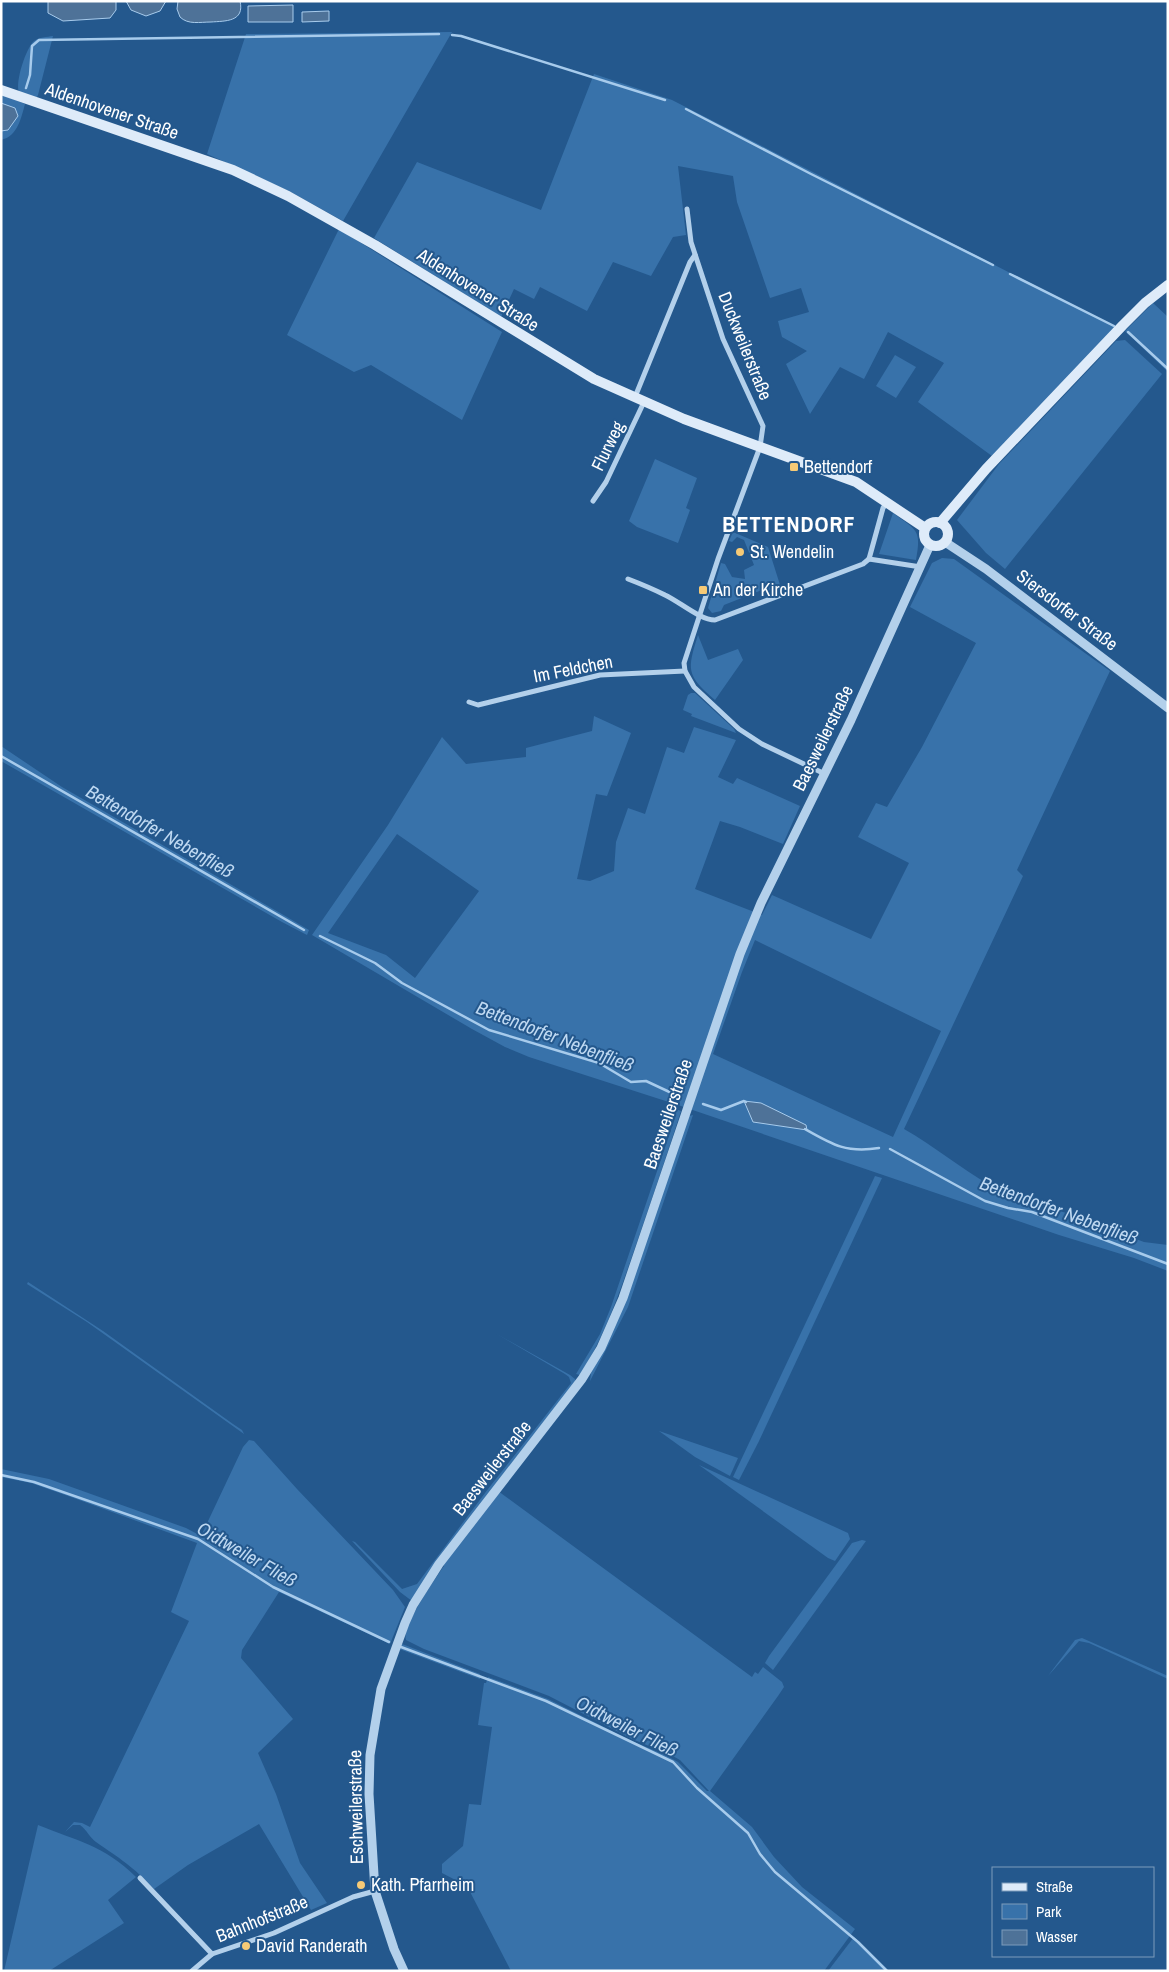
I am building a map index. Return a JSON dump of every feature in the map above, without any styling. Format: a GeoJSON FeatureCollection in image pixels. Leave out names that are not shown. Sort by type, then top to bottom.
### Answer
{"type":"FeatureCollection","features":[{"type":"Feature","properties":{"kind":"main road","name":"Aldenhovener Straße"},"geometry":{"type":"LineString","coordinates":[[4,91],[233,170],[288,196],[375,245],[594,379],[684,419],[856,482],[925,528]]}},
{"type":"Feature","properties":{"kind":"main road"},"geometry":{"type":"LineString","coordinates":[[940,523],[986,469],[1123,325],[1145,303],[1168,285]]}},
{"type":"Feature","properties":{"kind":"main road"},"geometry":{"type":"LineString","coordinates":[[932,523],[940,523],[947,531],[945,542],[937,546],[930,545],[924,538],[925,528],[932,523]]}},
{"type":"Feature","properties":{"kind":"street","name":"Duckweilerstraße"},"geometry":{"type":"LineString","coordinates":[[687,209],[691,242],[724,339],[763,426],[760,447]]}},
{"type":"Feature","properties":{"kind":"street"},"geometry":{"type":"LineString","coordinates":[[639,400],[690,262],[695,255]]}},
{"type":"Feature","properties":{"kind":"street","name":"Flurweg"},"geometry":{"type":"LineString","coordinates":[[593,501],[606,482],[639,400]]}},
{"type":"Feature","properties":{"kind":"street"},"geometry":{"type":"LineString","coordinates":[[760,447],[699,616],[684,664],[685,670],[694,687],[739,729],[762,744],[825,774]]}},
{"type":"Feature","properties":{"kind":"street"},"geometry":{"type":"LineString","coordinates":[[628,579],[663,594],[686,606],[699,616],[715,620],[863,564],[869,559],[883,508],[887,501]]}},
{"type":"Feature","properties":{"kind":"street","name":"Siersdorfer Straße"},"geometry":{"type":"LineString","coordinates":[[945,542],[986,569],[1168,708]]}},
{"type":"Feature","properties":{"kind":"street","name":"Baesweilerstraße"},"geometry":{"type":"LineString","coordinates":[[398,1641],[413,1605],[439,1564],[582,1379],[601,1348],[623,1298],[740,954],[761,902],[825,774],[930,545]]}},
{"type":"Feature","properties":{"kind":"street"},"geometry":{"type":"LineString","coordinates":[[869,559],[921,567]]}},
{"type":"Feature","properties":{"kind":"street","name":"Im Feldchen"},"geometry":{"type":"LineString","coordinates":[[469,702],[478,705],[600,675],[685,670]]}},
{"type":"Feature","properties":{"kind":"street","name":"Eschweilerstraße"},"geometry":{"type":"LineString","coordinates":[[398,1641],[380,1689],[370,1755],[369,1794],[375,1891],[394,1949],[404,1971]]}},
{"type":"Feature","properties":{"kind":"street"},"geometry":{"type":"LineString","coordinates":[[140,1878],[212,1954]]}},
{"type":"Feature","properties":{"kind":"street","name":"Bahnhofstraße"},"geometry":{"type":"LineString","coordinates":[[192,1971],[212,1954],[274,1933],[353,1897],[375,1891]]}},
{"type":"Feature","properties":{"kind":"green space"},"geometry":{"type":"Polygon","coordinates":[[[452,32],[343,221],[289,191],[207,154],[246,34],[452,32]]]}},
{"type":"Feature","properties":{"kind":"green space"},"geometry":{"type":"Polygon","coordinates":[[[53,36],[36,99],[19,92],[20,73],[31,45],[38,39],[53,36]]]}},
{"type":"Feature","properties":{"kind":"green space"},"geometry":{"type":"Polygon","coordinates":[[[594,74],[672,100],[1116,327],[992,456],[918,402],[944,363],[888,332],[864,379],[840,367],[810,414],[786,364],[807,351],[782,337],[778,321],[809,312],[801,288],[770,298],[737,202],[733,176],[678,166],[686,235],[673,237],[651,276],[613,262],[587,311],[540,287],[534,299],[514,289],[501,317],[374,238],[417,162],[541,210],[594,74]]]}},
{"type":"Feature","properties":{"kind":"green space"},"geometry":{"type":"Polygon","coordinates":[[[1,92],[25,104],[15,131],[7,138],[1,140],[1,92]]]}},
{"type":"Feature","properties":{"kind":"green space"},"geometry":{"type":"Polygon","coordinates":[[[339,229],[502,332],[462,420],[371,365],[354,372],[287,335],[339,229]]]}},
{"type":"Feature","properties":{"kind":"green space"},"geometry":{"type":"Polygon","coordinates":[[[1153,303],[1168,317],[1168,372],[1125,331],[1153,303]]]}},
{"type":"Feature","properties":{"kind":"green space"},"geometry":{"type":"Polygon","coordinates":[[[1125,340],[1162,374],[1005,569],[986,553],[957,520],[999,464],[1116,341],[1125,340]]]}},
{"type":"Feature","properties":{"kind":"green space"},"geometry":{"type":"Polygon","coordinates":[[[895,355],[916,367],[896,398],[876,386],[895,355]]]}},
{"type":"Feature","properties":{"kind":"green space"},"geometry":{"type":"Polygon","coordinates":[[[655,459],[697,478],[686,508],[690,510],[678,543],[637,527],[629,521],[655,459]]]}},
{"type":"Feature","properties":{"kind":"green space"},"geometry":{"type":"Polygon","coordinates":[[[893,513],[915,531],[918,542],[916,560],[879,554],[893,513]]]}},
{"type":"Feature","properties":{"kind":"green space"},"geometry":{"type":"Polygon","coordinates":[[[733,532],[768,547],[781,588],[769,593],[762,590],[724,605],[721,611],[712,613],[708,608],[721,563],[725,564],[732,577],[745,579],[744,570],[754,565],[744,540],[737,537],[732,542],[729,541],[733,532]]]}},
{"type":"Feature","properties":{"kind":"green space"},"geometry":{"type":"Polygon","coordinates":[[[942,558],[954,559],[1110,671],[1017,870],[1023,876],[904,1129],[990,1185],[1144,1242],[1168,1245],[1168,1271],[678,1105],[529,1057],[505,1047],[472,1029],[312,935],[388,825],[442,737],[466,764],[526,757],[526,748],[592,731],[594,716],[631,733],[607,796],[596,794],[577,879],[590,881],[614,871],[616,842],[628,808],[645,814],[667,747],[684,753],[694,727],[736,740],[718,777],[733,784],[737,778],[800,806],[783,844],[720,821],[695,889],[762,915],[772,895],[871,939],[909,863],[858,837],[876,803],[887,807],[922,747],[976,643],[910,607],[932,563],[942,558]],[[397,834],[328,933],[386,955],[415,978],[479,891],[397,834]],[[755,940],[713,1054],[893,1137],[941,1031],[755,940]]]}},
{"type":"Feature","properties":{"kind":"green space"},"geometry":{"type":"Polygon","coordinates":[[[698,635],[708,660],[738,649],[743,660],[715,700],[694,678],[691,671],[692,656],[698,635]]]}},
{"type":"Feature","properties":{"kind":"green space"},"geometry":{"type":"Polygon","coordinates":[[[695,693],[736,733],[691,716],[692,714],[683,710],[688,695],[695,693]]]}},
{"type":"Feature","properties":{"kind":"green space"},"geometry":{"type":"Polygon","coordinates":[[[1,746],[62,787],[309,930],[307,935],[1,761],[1,746]]]}},
{"type":"Feature","properties":{"kind":"green space"},"geometry":{"type":"Polygon","coordinates":[[[668,1106],[681,1111],[637,1242],[619,1293],[598,1343],[580,1375],[576,1374],[600,1334],[611,1307],[675,1118],[676,1113],[668,1106]]]}},
{"type":"Feature","properties":{"kind":"green space"},"geometry":{"type":"Polygon","coordinates":[[[693,1115],[628,1307],[590,1381],[591,1373],[620,1315],[689,1116],[693,1115]]]}},
{"type":"Feature","properties":{"kind":"green space"},"geometry":{"type":"Polygon","coordinates":[[[875,1176],[882,1178],[739,1480],[733,1477],[875,1176]]]}},
{"type":"Feature","properties":{"kind":"green space"},"geometry":{"type":"Polygon","coordinates":[[[28,1282],[103,1331],[242,1430],[244,1434],[87,1322],[27,1284],[28,1282]]]}},
{"type":"Feature","properties":{"kind":"green space"},"geometry":{"type":"Polygon","coordinates":[[[495,1333],[570,1375],[575,1379],[575,1382],[501,1477],[412,1601],[400,1592],[352,1541],[402,1589],[417,1584],[571,1383],[569,1377],[565,1374],[495,1333]]]}},
{"type":"Feature","properties":{"kind":"green space"},"geometry":{"type":"Polygon","coordinates":[[[659,1431],[738,1458],[730,1476],[695,1457],[659,1431]]]}},
{"type":"Feature","properties":{"kind":"green space"},"geometry":{"type":"Polygon","coordinates":[[[249,1440],[254,1441],[393,1590],[405,1607],[390,1644],[279,1592],[242,1650],[241,1658],[293,1719],[258,1753],[276,1794],[300,1863],[327,1903],[311,1910],[259,1824],[188,1865],[154,1889],[133,1869],[94,1840],[80,1825],[73,1825],[65,1832],[74,1822],[90,1827],[189,1621],[171,1612],[197,1543],[31,1483],[1,1477],[1,1469],[49,1479],[186,1528],[201,1536],[243,1447],[249,1440]]]}},
{"type":"Feature","properties":{"kind":"green space"},"geometry":{"type":"Polygon","coordinates":[[[699,1465],[848,1533],[850,1539],[835,1561],[828,1558],[699,1465]]]}},
{"type":"Feature","properties":{"kind":"green space"},"geometry":{"type":"Polygon","coordinates":[[[498,1491],[752,1677],[755,1672],[758,1674],[763,1667],[782,1682],[784,1687],[710,1791],[752,1827],[774,1857],[802,1887],[855,1929],[824,1971],[511,1971],[467,1886],[442,1873],[442,1864],[463,1846],[469,1804],[481,1805],[492,1727],[478,1725],[484,1683],[486,1683],[488,1677],[548,1699],[632,1741],[665,1755],[678,1762],[709,1791],[680,1760],[671,1755],[632,1739],[549,1696],[424,1649],[406,1640],[406,1634],[413,1614],[444,1566],[443,1564],[498,1491]]]}},
{"type":"Feature","properties":{"kind":"green space"},"geometry":{"type":"Polygon","coordinates":[[[862,1540],[866,1541],[773,1670],[765,1663],[769,1656],[852,1543],[862,1540]]]}},
{"type":"Feature","properties":{"kind":"green space"},"geometry":{"type":"Polygon","coordinates":[[[1082,1638],[1168,1676],[1168,1679],[1089,1643],[1079,1641],[1048,1676],[1075,1640],[1082,1638]]]}},
{"type":"Feature","properties":{"kind":"green space"},"geometry":{"type":"Polygon","coordinates":[[[402,1644],[480,1674],[480,1679],[399,1649],[402,1644]]]}},
{"type":"Feature","properties":{"kind":"green space"},"geometry":{"type":"Polygon","coordinates":[[[38,1825],[90,1845],[113,1858],[136,1877],[108,1900],[124,1923],[49,1971],[4,1971],[38,1825]]]}},
{"type":"Feature","properties":{"kind":"green space"},"geometry":{"type":"Polygon","coordinates":[[[854,1937],[889,1971],[828,1971],[854,1937]]]}},
{"type":"Feature","properties":{"kind":"water"},"geometry":{"type":"Polygon","coordinates":[[[48,1],[116,1],[116,10],[110,18],[63,21],[48,13],[48,1]]]}},
{"type":"Feature","properties":{"kind":"water"},"geometry":{"type":"Polygon","coordinates":[[[126,1],[166,1],[160,11],[146,16],[131,10],[126,1]]]}},
{"type":"Feature","properties":{"kind":"water"},"geometry":{"type":"Polygon","coordinates":[[[178,1],[240,1],[241,8],[240,13],[233,19],[198,23],[183,20],[180,17],[177,9],[178,1]]]}},
{"type":"Feature","properties":{"kind":"water"},"geometry":{"type":"Polygon","coordinates":[[[293,5],[293,22],[248,22],[248,6],[293,5]]]}},
{"type":"Feature","properties":{"kind":"water"},"geometry":{"type":"Polygon","coordinates":[[[329,11],[329,21],[302,22],[302,12],[329,11]]]}},
{"type":"Feature","properties":{"kind":"water"},"geometry":{"type":"Polygon","coordinates":[[[1,103],[15,108],[18,116],[8,130],[1,131],[1,103]]]}},
{"type":"Feature","properties":{"kind":"water"},"geometry":{"type":"Polygon","coordinates":[[[744,1101],[761,1103],[806,1125],[807,1130],[753,1122],[744,1101]]]}},
{"type":"Feature","properties":{"kind":"waterway"},"geometry":{"type":"LineString","coordinates":[[26,88],[30,75],[32,46],[39,40],[439,34]]}},
{"type":"Feature","properties":{"kind":"waterway"},"geometry":{"type":"LineString","coordinates":[[452,35],[461,36],[665,100]]}},
{"type":"Feature","properties":{"kind":"waterway"},"geometry":{"type":"LineString","coordinates":[[686,109],[993,265]]}},
{"type":"Feature","properties":{"kind":"waterway"},"geometry":{"type":"LineString","coordinates":[[1010,274],[1114,326]]}},
{"type":"Feature","properties":{"kind":"waterway"},"geometry":{"type":"LineString","coordinates":[[1128,332],[1168,369]]}},
{"type":"Feature","properties":{"kind":"waterway","name":"Bettendorfer Nebenfließ"},"geometry":{"type":"LineString","coordinates":[[1,756],[304,930]]}},
{"type":"Feature","properties":{"kind":"waterway","name":"Bettendorfer Nebenfließ"},"geometry":{"type":"LineString","coordinates":[[320,936],[375,963],[402,983],[489,1030],[599,1063],[631,1082],[646,1081],[678,1096]]}},
{"type":"Feature","properties":{"kind":"waterway","name":"Bettendorfer Nebenfließ"},"geometry":{"type":"LineString","coordinates":[[703,1104],[721,1110],[744,1101],[746,1102]]}},
{"type":"Feature","properties":{"kind":"waterway","name":"Bettendorfer Nebenfließ"},"geometry":{"type":"LineString","coordinates":[[805,1129],[840,1146],[857,1149],[879,1148]]}},
{"type":"Feature","properties":{"kind":"waterway","name":"Bettendorfer Nebenfließ"},"geometry":{"type":"LineString","coordinates":[[890,1149],[985,1201],[1008,1208],[1032,1212],[1168,1264]]}},
{"type":"Feature","properties":{"kind":"waterway","name":"Oidtweiler Fließ"},"geometry":{"type":"LineString","coordinates":[[1,1475],[34,1482],[198,1539],[273,1587],[389,1642]]}},
{"type":"Feature","properties":{"kind":"waterway","name":"Oidtweiler Fließ"},"geometry":{"type":"LineString","coordinates":[[401,1647],[546,1701],[673,1762],[697,1788],[748,1833],[760,1854],[775,1872],[858,1942],[887,1971]]}},
{"type":"Feature","properties":{"kind":"place","name":"Bettendorf"},"geometry":{"type":"Point","coordinates":[794,467]}},
{"type":"Feature","properties":{"kind":"place","name":"St. Wendelin"},"geometry":{"type":"Point","coordinates":[740,552]}},
{"type":"Feature","properties":{"kind":"place","name":"An der Kirche"},"geometry":{"type":"Point","coordinates":[703,590]}},
{"type":"Feature","properties":{"kind":"place","name":"Kath. Pfarrheim"},"geometry":{"type":"Point","coordinates":[361,1885]}},
{"type":"Feature","properties":{"kind":"place","name":"David Randerath"},"geometry":{"type":"Point","coordinates":[246,1946]}},
{"type":"Feature","properties":{"kind":"district","name":"BETTENDORF"},"geometry":{"type":"Point","coordinates":[789,524]}}]}
